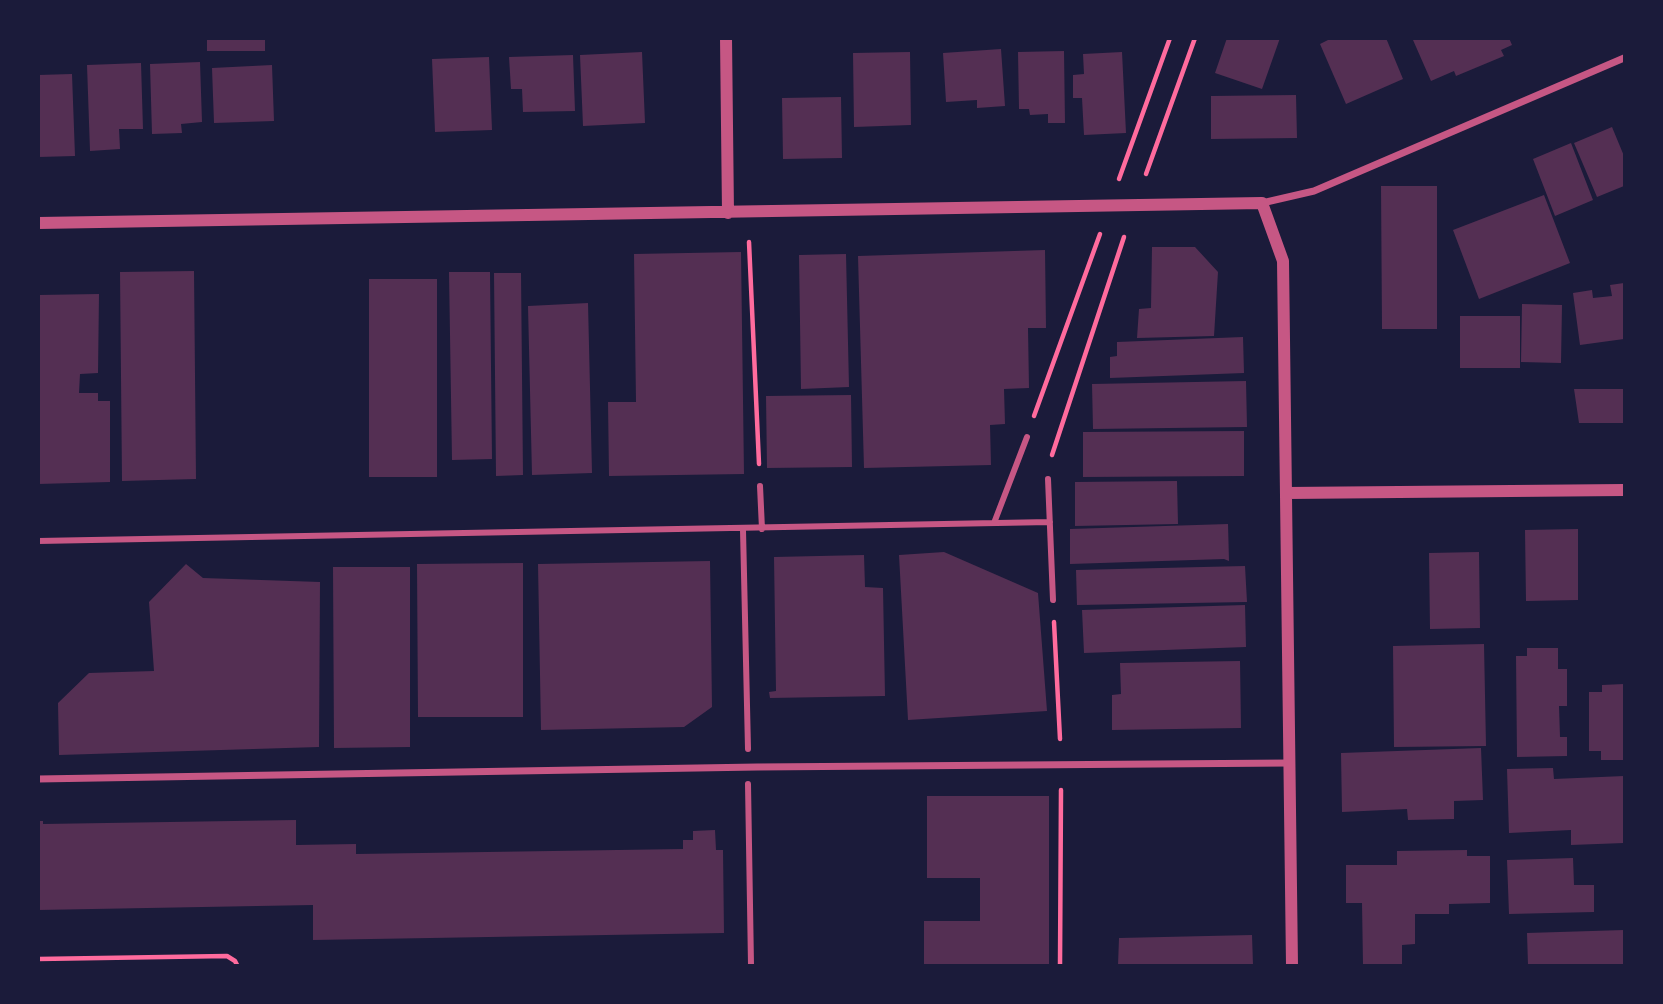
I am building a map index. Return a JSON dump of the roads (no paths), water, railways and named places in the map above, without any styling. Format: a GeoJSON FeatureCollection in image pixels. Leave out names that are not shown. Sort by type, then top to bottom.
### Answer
{"type":"FeatureCollection","features":[{"type":"Feature","properties":{"kind":"street"},"geometry":{"type":"LineString","coordinates":[[726,38],[728,212]]}},
{"type":"Feature","properties":{"kind":"street"},"geometry":{"type":"LineString","coordinates":[[38,223],[1262,203],[1314,191],[1625,58]]}},
{"type":"Feature","properties":{"kind":"street"},"geometry":{"type":"LineString","coordinates":[[1262,203],[1283,261],[1292,965]]}},
{"type":"Feature","properties":{"kind":"street"},"geometry":{"type":"LineString","coordinates":[[994,523],[1027,437]]}},
{"type":"Feature","properties":{"kind":"street"},"geometry":{"type":"LineString","coordinates":[[1048,479],[1053,600]]}},
{"type":"Feature","properties":{"kind":"street"},"geometry":{"type":"LineString","coordinates":[[760,486],[762,529]]}},
{"type":"Feature","properties":{"kind":"street"},"geometry":{"type":"LineString","coordinates":[[1287,493],[1625,490]]}},
{"type":"Feature","properties":{"kind":"street"},"geometry":{"type":"LineString","coordinates":[[38,541],[743,530],[1050,522]]}},
{"type":"Feature","properties":{"kind":"street"},"geometry":{"type":"LineString","coordinates":[[743,530],[748,748]]}},
{"type":"Feature","properties":{"kind":"street"},"geometry":{"type":"LineString","coordinates":[[38,779],[757,767],[1289,763]]}},
{"type":"Feature","properties":{"kind":"street"},"geometry":{"type":"LineString","coordinates":[[748,783],[751,965]]}}]}
